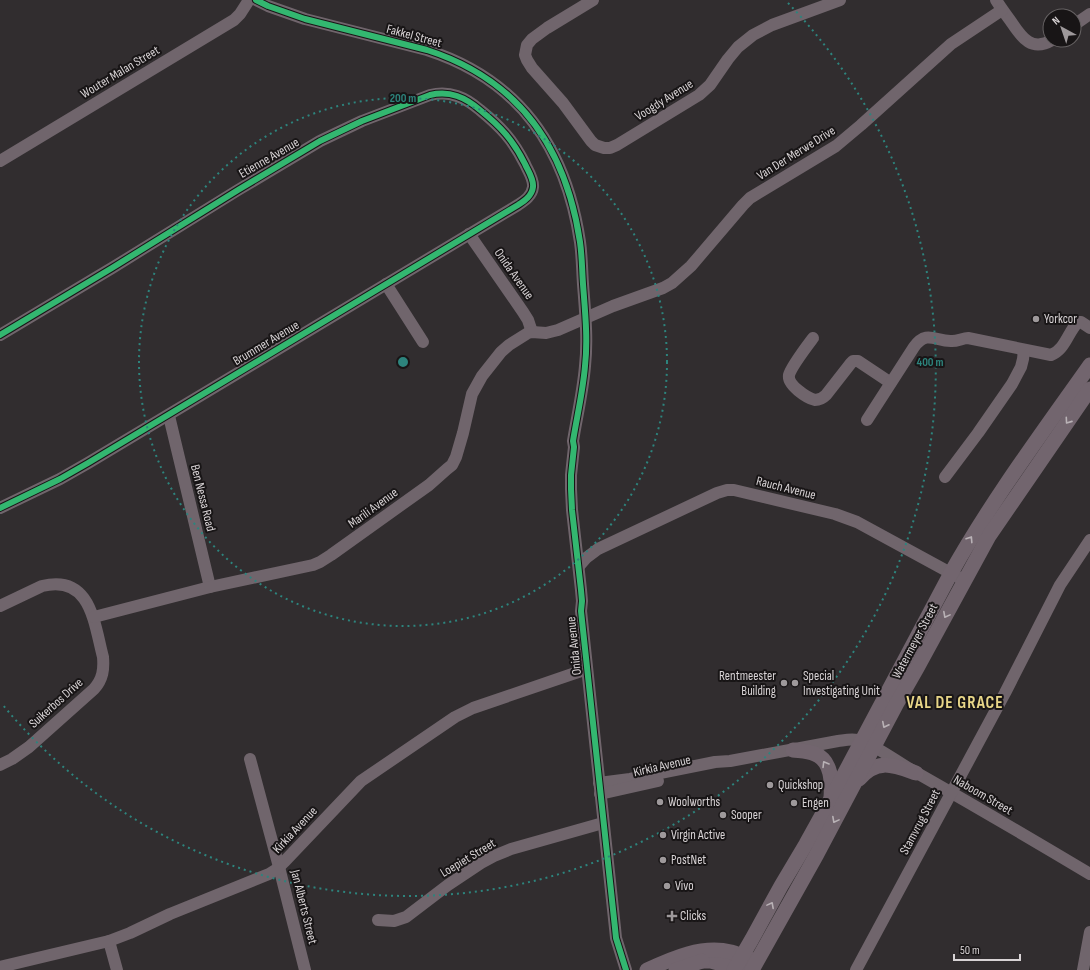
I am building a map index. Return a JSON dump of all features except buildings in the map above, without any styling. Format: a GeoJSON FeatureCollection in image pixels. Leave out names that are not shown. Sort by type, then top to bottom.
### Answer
{"type":"FeatureCollection","features":[{"type":"Feature","properties":{"kind":"main road","name":"Watermeyer Street"},"geometry":{"type":"LineString","coordinates":[[754,966],[818,854],[854,785],[868,744],[950,573],[967,544],[1022,461],[1090,365]]}},
{"type":"Feature","properties":{"kind":"main road","name":"Watermeyer Street"},"geometry":{"type":"LineString","coordinates":[[739,966],[781,886],[831,799],[897,703],[989,536],[1090,389]]}},
{"type":"Feature","properties":{"kind":"main road"},"geometry":{"type":"LineString","coordinates":[[793,750],[815,754],[826,762],[831,779],[831,799]]}},
{"type":"Feature","properties":{"kind":"main road"},"geometry":{"type":"LineString","coordinates":[[854,785],[866,771],[881,765],[895,766],[916,773]]}},
{"type":"Feature","properties":{"kind":"main road"},"geometry":{"type":"LineString","coordinates":[[647,970],[680,955],[718,950],[732,953],[739,966]]}},
{"type":"Feature","properties":{"kind":"main road"},"geometry":{"type":"LineString","coordinates":[[665,970],[686,962],[702,961],[739,966],[754,966]]}},
{"type":"Feature","properties":{"kind":"main road"},"geometry":{"type":"LineString","coordinates":[[676,970],[702,961]]}},
{"type":"Feature","properties":{"kind":"main road"},"geometry":{"type":"LineString","coordinates":[[702,961],[714,970]]}},
{"type":"Feature","properties":{"kind":"street","name":"Wouter Malan Street"},"geometry":{"type":"LineString","coordinates":[[0,161],[234,20],[249,0]]}},
{"type":"Feature","properties":{"kind":"street","name":"Fakkel Street"},"geometry":{"type":"LineString","coordinates":[[256,0],[305,19],[446,56],[478,73],[513,100],[533,122],[549,144],[568,187],[580,243],[585,319]]}},
{"type":"Feature","properties":{"kind":"street","name":"Voogdy Avenue"},"geometry":{"type":"LineString","coordinates":[[593,0],[532,39],[527,45],[526,57],[532,68],[563,103],[591,141],[599,147],[607,148],[615,146],[699,95],[710,85],[728,58],[752,35],[772,25],[840,0]]}},
{"type":"Feature","properties":{"kind":"street","name":"Van Der Merwe Drive"},"geometry":{"type":"LineString","coordinates":[[585,319],[613,306],[664,288],[672,283],[691,266],[750,198],[840,143],[951,44],[999,5],[1019,34],[1027,42],[1032,44],[1042,44]]}},
{"type":"Feature","properties":{"kind":"street","name":"Etienne Avenue"},"geometry":{"type":"LineString","coordinates":[[0,335],[238,190],[320,142],[362,121],[430,95],[449,94],[464,99],[500,127],[510,138],[516,148],[530,176],[533,186]]}},
{"type":"Feature","properties":{"kind":"street","name":"Brummer Avenue"},"geometry":{"type":"LineString","coordinates":[[0,508],[60,479],[169,416],[524,201],[532,192],[533,186]]}},
{"type":"Feature","properties":{"kind":"street","name":"Onida Avenue"},"geometry":{"type":"LineString","coordinates":[[469,234],[523,312],[528,320],[532,332]]}},
{"type":"Feature","properties":{"kind":"street"},"geometry":{"type":"LineString","coordinates":[[386,284],[423,342]]}},
{"type":"Feature","properties":{"kind":"street","name":"Marili Avenue"},"geometry":{"type":"LineString","coordinates":[[94,617],[210,586],[316,563],[331,555],[429,485],[452,465],[463,433],[472,394],[482,376],[505,348],[525,334],[532,332],[550,333],[585,319]]}},
{"type":"Feature","properties":{"kind":"street","name":"Onida Avenue"},"geometry":{"type":"LineString","coordinates":[[585,319],[585,364],[573,441],[574,447],[571,489],[582,601],[581,611],[616,938],[626,970]]}},
{"type":"Feature","properties":{"kind":"street"},"geometry":{"type":"LineString","coordinates":[[867,420],[918,341],[923,338],[952,341],[968,338],[1051,355],[1061,347],[1076,324],[1085,325]]}},
{"type":"Feature","properties":{"kind":"street"},"geometry":{"type":"LineString","coordinates":[[813,338],[788,376],[792,386],[808,397],[815,400],[826,396],[851,363],[858,361],[891,382]]}},
{"type":"Feature","properties":{"kind":"street"},"geometry":{"type":"LineString","coordinates":[[945,477],[1012,384],[1024,359],[1024,350]]}},
{"type":"Feature","properties":{"kind":"street","name":"Ben Nessa Road"},"geometry":{"type":"LineString","coordinates":[[169,416],[210,586]]}},
{"type":"Feature","properties":{"kind":"street","name":"Onida Avenue"},"geometry":{"type":"LineString","coordinates":[[573,441],[568,449],[565,461],[565,491],[574,589],[577,603],[581,611]]}},
{"type":"Feature","properties":{"kind":"street","name":"Rauch Avenue"},"geometry":{"type":"LineString","coordinates":[[579,566],[586,558],[598,549],[717,493],[727,490],[734,490],[835,514],[872,529],[964,581]]}},
{"type":"Feature","properties":{"kind":"street","name":"Stamvrug Street"},"geometry":{"type":"LineString","coordinates":[[856,970],[1005,692],[1060,585],[1090,540]]}},
{"type":"Feature","properties":{"kind":"street"},"geometry":{"type":"LineString","coordinates":[[576,542],[583,547],[598,549]]}},
{"type":"Feature","properties":{"kind":"street","name":"Suikerbos Drive"},"geometry":{"type":"LineString","coordinates":[[0,606],[42,586],[59,584],[73,588],[83,596],[94,617],[104,663],[103,674],[99,683],[90,693],[29,747],[16,757],[0,765]]}},
{"type":"Feature","properties":{"kind":"street","name":"Kirkia Avenue"},"geometry":{"type":"LineString","coordinates":[[0,966],[109,941],[200,901],[268,874],[279,867],[361,781],[463,712],[587,669]]}},
{"type":"Feature","properties":{"kind":"street","name":"Kirkia Avenue"},"geometry":{"type":"LineString","coordinates":[[599,789],[709,769],[730,761],[838,741],[853,739],[868,744]]}},
{"type":"Feature","properties":{"kind":"street","name":"Naboom Street"},"geometry":{"type":"LineString","coordinates":[[868,744],[1090,874]]}},
{"type":"Feature","properties":{"kind":"street","name":"Jan Alberts Street"},"geometry":{"type":"LineString","coordinates":[[250,759],[305,970]]}},
{"type":"Feature","properties":{"kind":"street","name":"Loepiet Street"},"geometry":{"type":"LineString","coordinates":[[378,920],[394,921],[406,917],[481,863],[501,853],[603,823]]}},
{"type":"Feature","properties":{"kind":"street"},"geometry":{"type":"LineString","coordinates":[[1082,970],[1090,932]]}},
{"type":"Feature","properties":{"kind":"street"},"geometry":{"type":"LineString","coordinates":[[109,941],[117,970]]}},
{"type":"Feature","properties":{"kind":"cycle path"},"geometry":{"type":"LineString","coordinates":[[256,0],[268,6],[305,19],[427,50],[460,63],[488,79],[513,99],[533,122],[550,148],[563,177],[573,208],[580,242],[586,335],[584,375],[573,441],[574,447],[571,475],[572,510],[582,601],[581,611],[616,938],[626,970]]}},
{"type":"Feature","properties":{"kind":"cycle path"},"geometry":{"type":"LineString","coordinates":[[0,335],[320,141],[362,121],[430,95],[450,94],[457,96],[469,102],[487,116],[511,141],[533,181],[531,193],[518,205],[88,463],[60,479],[0,508]]}},
{"type":"Feature","properties":{"kind":"place","name":"Yorkcor"},"geometry":{"type":"Point","coordinates":[1036,319]}},
{"type":"Feature","properties":{"kind":"place","name":"Rentmeester Building"},"geometry":{"type":"Point","coordinates":[784,683]}},
{"type":"Feature","properties":{"kind":"place","name":"Special Investigating Unit"},"geometry":{"type":"Point","coordinates":[795,683]}},
{"type":"Feature","properties":{"kind":"place","name":"Quickshop"},"geometry":{"type":"Point","coordinates":[770,785]}},
{"type":"Feature","properties":{"kind":"place","name":"Woolworths"},"geometry":{"type":"Point","coordinates":[660,802]}},
{"type":"Feature","properties":{"kind":"place","name":"Engen"},"geometry":{"type":"Point","coordinates":[794,803]}},
{"type":"Feature","properties":{"kind":"place","name":"Sooper"},"geometry":{"type":"Point","coordinates":[723,815]}},
{"type":"Feature","properties":{"kind":"place","name":"Virgin Active"},"geometry":{"type":"Point","coordinates":[663,835]}},
{"type":"Feature","properties":{"kind":"place","name":"PostNet"},"geometry":{"type":"Point","coordinates":[663,860]}},
{"type":"Feature","properties":{"kind":"place","name":"Vivo"},"geometry":{"type":"Point","coordinates":[667,886]}},
{"type":"Feature","properties":{"kind":"place","name":"Clicks"},"geometry":{"type":"Point","coordinates":[672,916]}},
{"type":"Feature","properties":{"kind":"district","name":"VAL DE GRACE"},"geometry":{"type":"Point","coordinates":[955,703]}}]}
